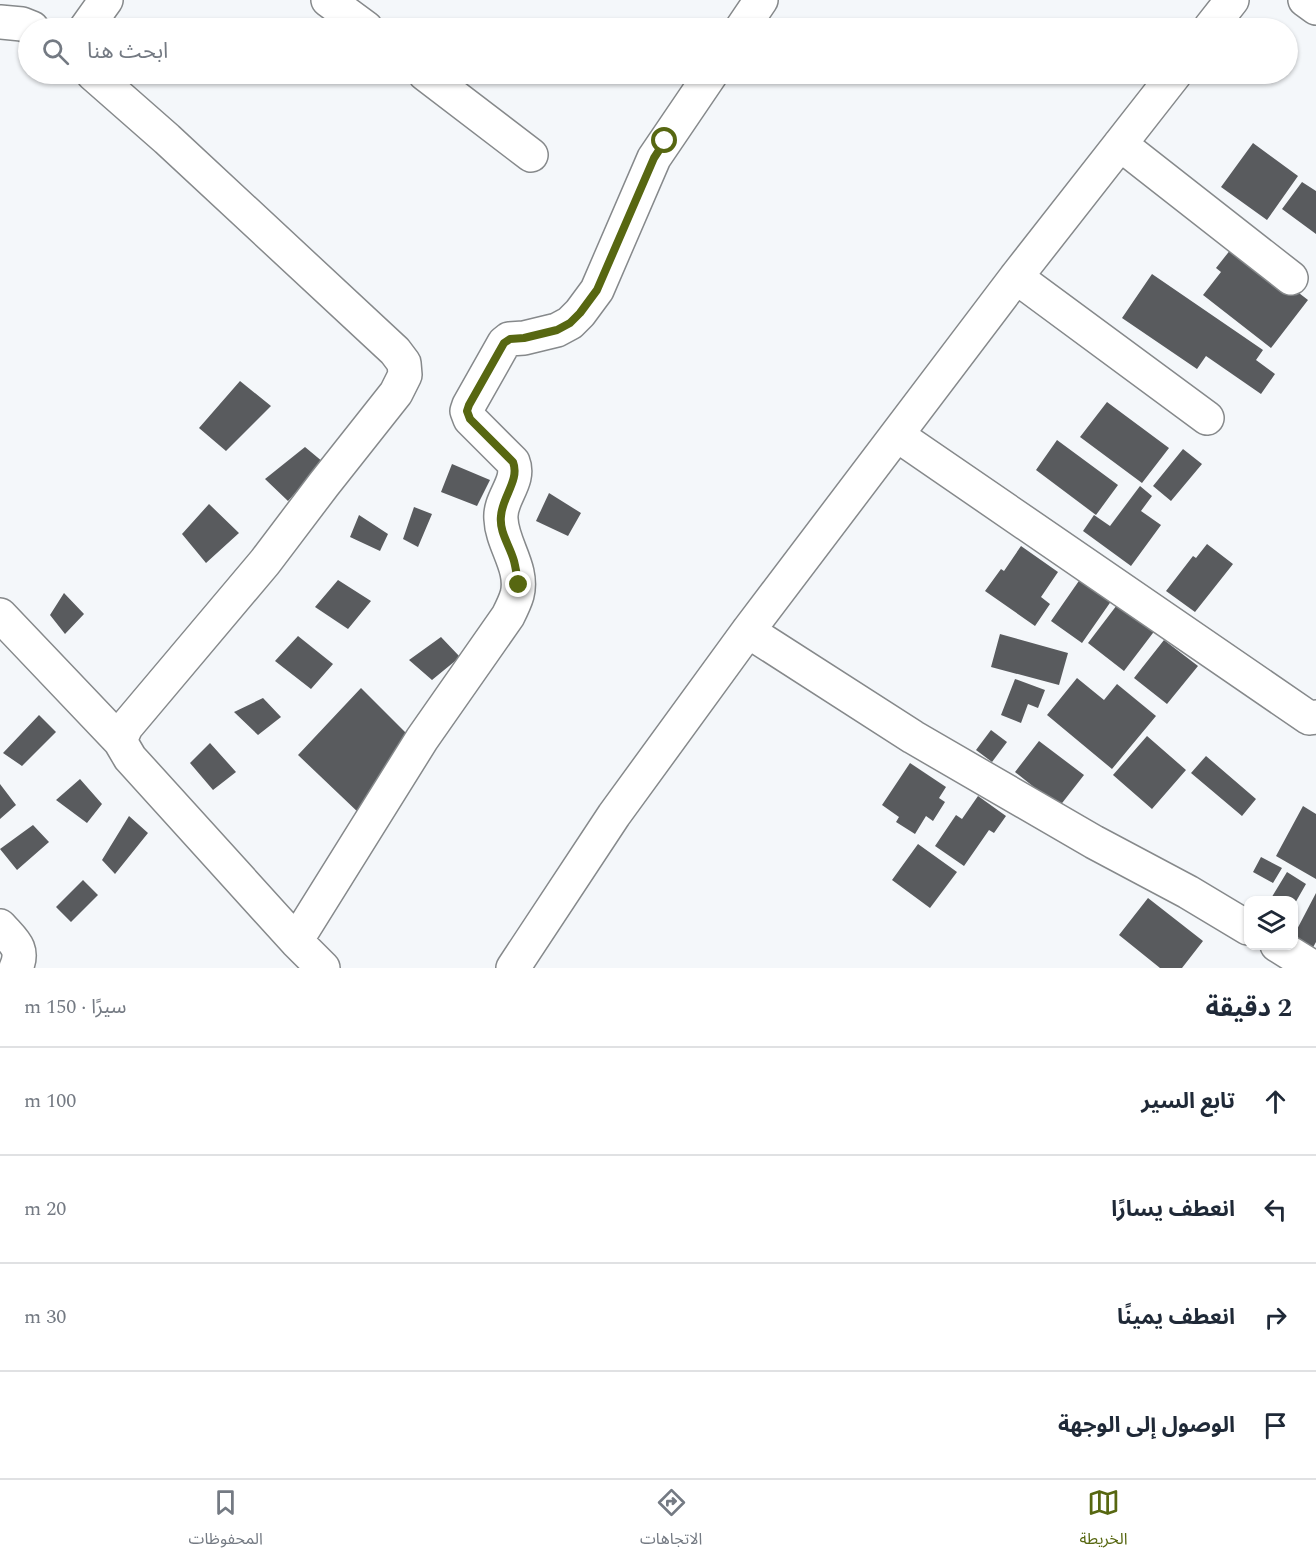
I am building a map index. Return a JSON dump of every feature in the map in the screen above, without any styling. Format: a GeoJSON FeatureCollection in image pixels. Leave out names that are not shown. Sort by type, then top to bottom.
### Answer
{"type":"FeatureCollection","features":[{"type":"Feature","properties":{"kind":"street"},"geometry":{"type":"LineString","coordinates":[[93,18],[106,0]]}},
{"type":"Feature","properties":{"kind":"street"},"geometry":{"type":"LineString","coordinates":[[328,0],[352,18]]}},
{"type":"Feature","properties":{"kind":"street"},"geometry":{"type":"LineString","coordinates":[[749,18],[761,0]]}},
{"type":"Feature","properties":{"kind":"street"},"geometry":{"type":"LineString","coordinates":[[1217,18],[1232,0]]}},
{"type":"Feature","properties":{"kind":"street"},"geometry":{"type":"LineString","coordinates":[[1305,0],[1316,8]]}},
{"type":"Feature","properties":{"kind":"street"},"geometry":{"type":"LineString","coordinates":[[0,22],[18,24]]}},
{"type":"Feature","properties":{"kind":"street"},"geometry":{"type":"LineString","coordinates":[[104,84],[167,139],[395,351],[404,363],[405,375],[396,393],[265,562],[126,727],[120,741]]}},
{"type":"Feature","properties":{"kind":"street"},"geometry":{"type":"LineString","coordinates":[[437,84],[531,154]]}},
{"type":"Feature","properties":{"kind":"street"},"geometry":{"type":"LineString","coordinates":[[296,941],[422,739],[508,616],[517,597],[519,585],[514,561],[504,538],[500,518],[503,503],[515,475],[515,468],[513,462],[470,419],[467,411],[469,405],[504,343],[510,339],[557,330],[570,323],[597,290],[654,158],[704,84]]}},
{"type":"Feature","properties":{"kind":"street"},"geometry":{"type":"LineString","coordinates":[[513,968],[614,815],[748,631],[1016,277],[1166,84]]}},
{"type":"Feature","properties":{"kind":"street"},"geometry":{"type":"LineString","coordinates":[[1120,144],[1291,278]]}},
{"type":"Feature","properties":{"kind":"street"},"geometry":{"type":"LineString","coordinates":[[1016,277],[1207,418]]}},
{"type":"Feature","properties":{"kind":"street"},"geometry":{"type":"LineString","coordinates":[[897,435],[1309,718],[1316,717]]}},
{"type":"Feature","properties":{"kind":"street"},"geometry":{"type":"LineString","coordinates":[[0,615],[120,741],[130,759],[323,968]]}},
{"type":"Feature","properties":{"kind":"street"},"geometry":{"type":"LineString","coordinates":[[748,631],[913,737],[1244,926]]}},
{"type":"Feature","properties":{"kind":"street"},"geometry":{"type":"LineString","coordinates":[[0,927],[17,946],[20,959],[16,968]]}},
{"type":"Feature","properties":{"kind":"street"},"geometry":{"type":"LineString","coordinates":[[1285,950],[1314,968]]}},
{"type":"Feature","properties":{"kind":"building"},"geometry":{"type":"Polygon","coordinates":[[[1253,143],[1298,176],[1267,220],[1221,187],[1253,143]]]}},
{"type":"Feature","properties":{"kind":"building"},"geometry":{"type":"Polygon","coordinates":[[[1302,182],[1316,191],[1316,234],[1282,209],[1302,182]]]}},
{"type":"Feature","properties":{"kind":"building"},"geometry":{"type":"Polygon","coordinates":[[[1235,244],[1308,300],[1271,348],[1203,295],[1221,272],[1216,268],[1235,244]]]}},
{"type":"Feature","properties":{"kind":"building"},"geometry":{"type":"Polygon","coordinates":[[[1152,274],[1263,350],[1256,360],[1275,374],[1261,394],[1206,356],[1197,369],[1122,318],[1152,274]]]}},
{"type":"Feature","properties":{"kind":"building"},"geometry":{"type":"Polygon","coordinates":[[[240,381],[271,406],[226,451],[199,428],[240,381]]]}},
{"type":"Feature","properties":{"kind":"building"},"geometry":{"type":"Polygon","coordinates":[[[1107,402],[1169,448],[1142,483],[1080,437],[1107,402]]]}},
{"type":"Feature","properties":{"kind":"building"},"geometry":{"type":"Polygon","coordinates":[[[1057,440],[1118,485],[1096,515],[1036,470],[1057,440]]]}},
{"type":"Feature","properties":{"kind":"building"},"geometry":{"type":"Polygon","coordinates":[[[305,447],[323,462],[288,501],[265,479],[305,447]]]}},
{"type":"Feature","properties":{"kind":"building"},"geometry":{"type":"Polygon","coordinates":[[[1183,449],[1202,464],[1171,501],[1153,486],[1183,449]]]}},
{"type":"Feature","properties":{"kind":"building"},"geometry":{"type":"Polygon","coordinates":[[[452,464],[490,480],[477,506],[441,492],[452,464]]]}},
{"type":"Feature","properties":{"kind":"building"},"geometry":{"type":"Polygon","coordinates":[[[1140,486],[1152,496],[1141,511],[1161,525],[1131,566],[1083,531],[1094,515],[1110,526],[1140,486]]]}},
{"type":"Feature","properties":{"kind":"building"},"geometry":{"type":"Polygon","coordinates":[[[549,493],[581,513],[568,536],[536,521],[549,493]]]}},
{"type":"Feature","properties":{"kind":"building"},"geometry":{"type":"Polygon","coordinates":[[[209,504],[239,533],[206,563],[182,534],[209,504]]]}},
{"type":"Feature","properties":{"kind":"building"},"geometry":{"type":"Polygon","coordinates":[[[414,507],[432,514],[418,547],[403,539],[414,507]]]}},
{"type":"Feature","properties":{"kind":"building"},"geometry":{"type":"Polygon","coordinates":[[[359,515],[388,534],[380,551],[350,537],[359,515]]]}},
{"type":"Feature","properties":{"kind":"building"},"geometry":{"type":"Polygon","coordinates":[[[1207,544],[1233,564],[1195,612],[1166,591],[1193,556],[1196,558],[1207,544]]]}},
{"type":"Feature","properties":{"kind":"building"},"geometry":{"type":"Polygon","coordinates":[[[1021,546],[1058,572],[1041,597],[1050,604],[1035,626],[985,591],[1001,569],[1004,571],[1021,546]]]}},
{"type":"Feature","properties":{"kind":"building"},"geometry":{"type":"Polygon","coordinates":[[[1083,575],[1114,597],[1082,643],[1051,621],[1083,575]]]}},
{"type":"Feature","properties":{"kind":"building"},"geometry":{"type":"Polygon","coordinates":[[[338,580],[371,601],[348,629],[315,607],[338,580]]]}},
{"type":"Feature","properties":{"kind":"building"},"geometry":{"type":"Polygon","coordinates":[[[64,593],[84,614],[65,634],[50,615],[64,593]]]}},
{"type":"Feature","properties":{"kind":"building"},"geometry":{"type":"Polygon","coordinates":[[[1120,601],[1156,629],[1124,671],[1088,643],[1120,601]]]}},
{"type":"Feature","properties":{"kind":"building"},"geometry":{"type":"Polygon","coordinates":[[[1000,634],[1068,653],[1059,685],[991,667],[1000,634]]]}},
{"type":"Feature","properties":{"kind":"building"},"geometry":{"type":"Polygon","coordinates":[[[298,636],[333,664],[311,689],[275,661],[298,636]]]}},
{"type":"Feature","properties":{"kind":"building"},"geometry":{"type":"Polygon","coordinates":[[[441,637],[460,657],[432,680],[409,660],[441,637]]]}},
{"type":"Feature","properties":{"kind":"building"},"geometry":{"type":"Polygon","coordinates":[[[1164,640],[1198,666],[1167,704],[1134,678],[1164,640]]]}},
{"type":"Feature","properties":{"kind":"building"},"geometry":{"type":"Polygon","coordinates":[[[1077,678],[1104,700],[1117,684],[1156,716],[1112,769],[1047,715],[1077,678]]]}},
{"type":"Feature","properties":{"kind":"building"},"geometry":{"type":"Polygon","coordinates":[[[1015,679],[1045,690],[1038,708],[1028,704],[1021,723],[1001,715],[1015,679]]]}},
{"type":"Feature","properties":{"kind":"building"},"geometry":{"type":"Polygon","coordinates":[[[361,688],[411,738],[361,815],[298,755],[361,688]]]}},
{"type":"Feature","properties":{"kind":"building"},"geometry":{"type":"Polygon","coordinates":[[[263,698],[281,717],[258,735],[234,712],[263,698]]]}},
{"type":"Feature","properties":{"kind":"building"},"geometry":{"type":"Polygon","coordinates":[[[39,715],[56,732],[22,766],[3,753],[39,715]]]}},
{"type":"Feature","properties":{"kind":"building"},"geometry":{"type":"Polygon","coordinates":[[[991,730],[1007,742],[992,762],[976,750],[991,730]]]}},
{"type":"Feature","properties":{"kind":"building"},"geometry":{"type":"Polygon","coordinates":[[[1147,736],[1186,770],[1152,809],[1113,775],[1147,736]]]}},
{"type":"Feature","properties":{"kind":"building"},"geometry":{"type":"Polygon","coordinates":[[[1039,741],[1084,775],[1059,807],[1015,772],[1039,741]]]}},
{"type":"Feature","properties":{"kind":"building"},"geometry":{"type":"Polygon","coordinates":[[[210,743],[236,772],[213,790],[190,763],[210,743]]]}},
{"type":"Feature","properties":{"kind":"building"},"geometry":{"type":"Polygon","coordinates":[[[1206,756],[1256,799],[1242,816],[1191,773],[1206,756]]]}},
{"type":"Feature","properties":{"kind":"building"},"geometry":{"type":"Polygon","coordinates":[[[910,763],[946,787],[939,798],[945,802],[933,821],[926,816],[915,834],[896,822],[899,817],[882,805],[910,763]]]}},
{"type":"Feature","properties":{"kind":"building"},"geometry":{"type":"Polygon","coordinates":[[[80,779],[102,804],[87,823],[56,800],[80,779]]]}},
{"type":"Feature","properties":{"kind":"building"},"geometry":{"type":"Polygon","coordinates":[[[0,784],[16,805],[0,819],[0,784]]]}},
{"type":"Feature","properties":{"kind":"building"},"geometry":{"type":"Polygon","coordinates":[[[978,796],[1006,816],[994,833],[989,830],[964,866],[935,846],[956,815],[962,819],[978,796]]]}},
{"type":"Feature","properties":{"kind":"building"},"geometry":{"type":"Polygon","coordinates":[[[1303,806],[1316,814],[1316,879],[1276,856],[1303,806]]]}},
{"type":"Feature","properties":{"kind":"building"},"geometry":{"type":"Polygon","coordinates":[[[129,816],[148,833],[115,874],[102,860],[129,816]]]}},
{"type":"Feature","properties":{"kind":"building"},"geometry":{"type":"Polygon","coordinates":[[[33,825],[49,842],[17,870],[0,849],[33,825]]]}},
{"type":"Feature","properties":{"kind":"building"},"geometry":{"type":"Polygon","coordinates":[[[918,844],[957,872],[930,908],[892,880],[918,844]]]}},
{"type":"Feature","properties":{"kind":"building"},"geometry":{"type":"Polygon","coordinates":[[[1261,857],[1282,868],[1273,883],[1253,872],[1261,857]]]}},
{"type":"Feature","properties":{"kind":"building"},"geometry":{"type":"Polygon","coordinates":[[[1287,872],[1306,884],[1298,898],[1298,896],[1272,896],[1287,872]]]}},
{"type":"Feature","properties":{"kind":"building"},"geometry":{"type":"Polygon","coordinates":[[[83,880],[98,895],[71,922],[56,907],[83,880]]]}},
{"type":"Feature","properties":{"kind":"building"},"geometry":{"type":"Polygon","coordinates":[[[1316,893],[1316,942],[1311,951],[1298,944],[1298,927],[1316,893]]]}},
{"type":"Feature","properties":{"kind":"building"},"geometry":{"type":"Polygon","coordinates":[[[1148,898],[1203,941],[1182,968],[1160,968],[1119,935],[1148,898]]]}},
{"type":"Feature","properties":{"kind":"route"},"geometry":{"type":"LineString","coordinates":[[519,585],[500,518],[503,503],[515,475],[515,468],[513,462],[470,419],[467,411],[504,343],[510,339],[557,330],[570,323],[597,290],[654,158],[665,141]]}}]}
